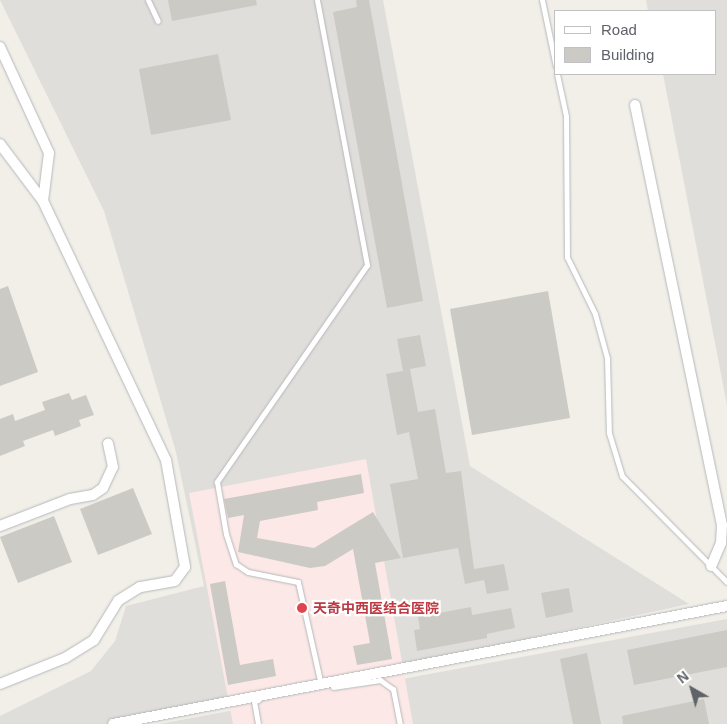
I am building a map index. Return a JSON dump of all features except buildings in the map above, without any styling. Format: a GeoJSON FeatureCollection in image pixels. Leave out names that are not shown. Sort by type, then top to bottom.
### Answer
{"type":"FeatureCollection","features":[{"type":"Feature","properties":{"kind":"street"},"geometry":{"type":"LineString","coordinates":[[0,47],[49,153],[43,201]]}},
{"type":"Feature","properties":{"kind":"street"},"geometry":{"type":"LineString","coordinates":[[635,105],[722,525],[722,543],[712,566]]}},
{"type":"Feature","properties":{"kind":"street"},"geometry":{"type":"LineString","coordinates":[[0,144],[43,201],[166,460],[185,567],[175,582],[140,587],[118,601],[94,640],[65,658],[0,684]]}},
{"type":"Feature","properties":{"kind":"street"},"geometry":{"type":"LineString","coordinates":[[0,526],[98,492],[110,478],[113,467],[108,444]]}},
{"type":"Feature","properties":{"kind":"street"},"geometry":{"type":"LineString","coordinates":[[113,724],[322,686],[727,606]]}},
{"type":"Feature","properties":{"kind":"lane"},"geometry":{"type":"LineString","coordinates":[[148,0],[158,21]]}},
{"type":"Feature","properties":{"kind":"lane"},"geometry":{"type":"LineString","coordinates":[[317,0],[367,265],[217,482],[225,526],[236,564],[248,572],[298,582],[322,686]]}},
{"type":"Feature","properties":{"kind":"lane"},"geometry":{"type":"LineString","coordinates":[[542,0],[554,57]]}},
{"type":"Feature","properties":{"kind":"lane"},"geometry":{"type":"LineString","coordinates":[[557,75],[566,116],[567,257],[595,314],[608,358],[608,433],[622,476],[727,582]]}},
{"type":"Feature","properties":{"kind":"lane"},"geometry":{"type":"LineString","coordinates":[[258,724],[254,701],[322,686],[380,680],[393,689],[400,724]]}},
{"type":"Feature","properties":{"kind":"shaded area"},"geometry":{"type":"Polygon","coordinates":[[[0,0],[383,0],[470,466],[689,604],[133,724],[0,724],[0,716],[91,671],[115,641],[126,606],[204,586],[176,452],[104,211],[0,0]]]}},
{"type":"Feature","properties":{"kind":"shaded area"},"geometry":{"type":"Polygon","coordinates":[[[646,0],[727,0],[727,405],[663,75],[717,75],[717,10],[648,10],[646,0]]]}},
{"type":"Feature","properties":{"kind":"shaded area","name":"天奇中西医结合医院"},"geometry":{"type":"Polygon","coordinates":[[[366,459],[413,724],[233,724],[189,493],[366,459]]]}},
{"type":"Feature","properties":{"kind":"shaded area"},"geometry":{"type":"Polygon","coordinates":[[[727,619],[727,724],[159,724],[727,619]]]}},
{"type":"Feature","properties":{"kind":"place","name":"天奇中西医结合医院"},"geometry":{"type":"Point","coordinates":[302,608]}}]}
